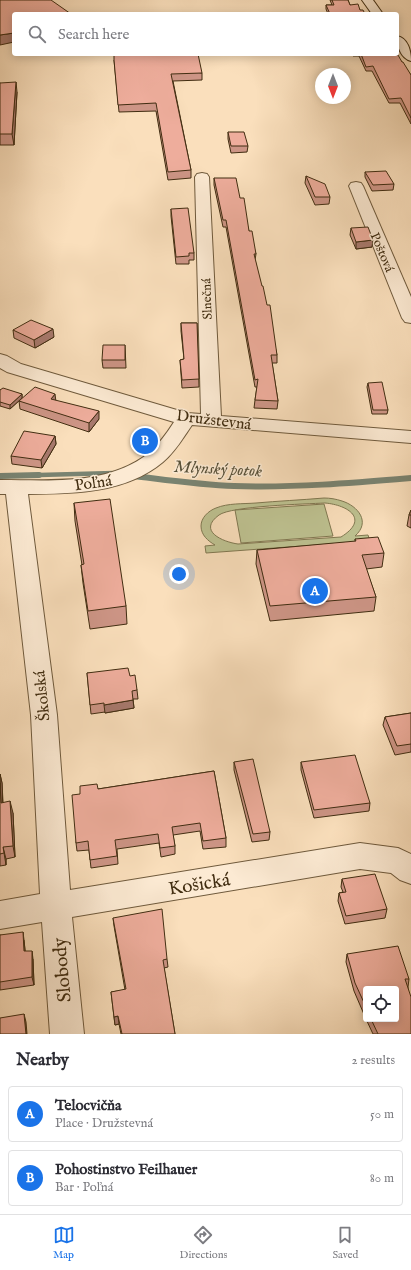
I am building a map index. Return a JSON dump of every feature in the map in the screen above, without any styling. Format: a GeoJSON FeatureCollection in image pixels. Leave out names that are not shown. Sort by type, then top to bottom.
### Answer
{"type":"FeatureCollection","features":[{"type":"Feature","properties":{"kind":"street"},"geometry":{"type":"LineString","coordinates":[[367,0],[376,12]]}},
{"type":"Feature","properties":{"kind":"street"},"geometry":{"type":"LineString","coordinates":[[399,42],[411,57]]}},
{"type":"Feature","properties":{"kind":"street","name":"Slnečná"},"geometry":{"type":"LineString","coordinates":[[202,178],[211,421]]}},
{"type":"Feature","properties":{"kind":"street","name":"Poštová"},"geometry":{"type":"LineString","coordinates":[[356,186],[411,318]]}},
{"type":"Feature","properties":{"kind":"street","name":"Družstevná"},"geometry":{"type":"LineString","coordinates":[[0,360],[14,368],[186,419],[411,437]]}},
{"type":"Feature","properties":{"kind":"street","name":"Poľná"},"geometry":{"type":"LineString","coordinates":[[8,487],[109,482],[137,471],[156,458],[173,438],[186,419]]}},
{"type":"Feature","properties":{"kind":"street","name":"Školská"},"geometry":{"type":"LineString","coordinates":[[8,487],[44,715],[56,906]]}},
{"type":"Feature","properties":{"kind":"street","name":"Košická"},"geometry":{"type":"LineString","coordinates":[[0,915],[360,856],[404,866]]}},
{"type":"Feature","properties":{"kind":"street","name":"Slobody"},"geometry":{"type":"LineString","coordinates":[[56,906],[67,1034]]}},
{"type":"Feature","properties":{"kind":"green space"},"geometry":{"type":"Polygon","coordinates":[[[326,498],[348,503],[353,507],[360,515],[362,520],[360,531],[355,536],[368,535],[370,541],[206,553],[205,546],[215,545],[207,540],[201,529],[201,523],[206,515],[213,509],[231,504],[326,498]],[[325,503],[238,509],[219,515],[213,521],[211,531],[226,541],[238,544],[341,537],[350,530],[355,519],[348,510],[333,504],[325,503]]]}},
{"type":"Feature","properties":{"kind":"green space"},"geometry":{"type":"Polygon","coordinates":[[[324,504],[333,536],[241,543],[235,510],[324,504]]]}},
{"type":"Feature","properties":{"kind":"building"},"geometry":{"type":"Polygon","coordinates":[[[0,0],[51,0],[68,12],[12,12],[12,33],[0,35],[0,0]]]}},
{"type":"Feature","properties":{"kind":"building"},"geometry":{"type":"Polygon","coordinates":[[[332,0],[348,0],[350,5],[358,4],[360,10],[363,10],[364,12],[329,12],[326,5],[334,5],[332,0]]]}},
{"type":"Feature","properties":{"kind":"building"},"geometry":{"type":"Polygon","coordinates":[[[114,56],[198,56],[202,73],[171,74],[191,170],[168,172],[156,103],[118,105],[114,56]]]}},
{"type":"Feature","properties":{"kind":"building"},"geometry":{"type":"Polygon","coordinates":[[[362,56],[399,56],[411,75],[411,118],[401,98],[389,99],[373,66],[366,67],[362,56]]]}},
{"type":"Feature","properties":{"kind":"building"},"geometry":{"type":"Polygon","coordinates":[[[16,82],[12,134],[0,134],[0,83],[16,82]]]}},
{"type":"Feature","properties":{"kind":"building"},"geometry":{"type":"Polygon","coordinates":[[[228,132],[244,132],[248,146],[231,146],[228,132]]]}},
{"type":"Feature","properties":{"kind":"building"},"geometry":{"type":"Polygon","coordinates":[[[386,171],[394,184],[373,185],[365,172],[386,171]]]}},
{"type":"Feature","properties":{"kind":"building"},"geometry":{"type":"Polygon","coordinates":[[[306,176],[325,184],[330,197],[315,197],[306,176]]]}},
{"type":"Feature","properties":{"kind":"building"},"geometry":{"type":"Polygon","coordinates":[[[214,178],[236,178],[240,198],[244,198],[249,231],[252,231],[256,254],[254,254],[267,305],[270,305],[277,355],[271,355],[278,401],[255,400],[258,379],[255,380],[226,220],[223,220],[214,178]]]}},
{"type":"Feature","properties":{"kind":"building"},"geometry":{"type":"Polygon","coordinates":[[[188,208],[194,253],[189,253],[189,256],[176,257],[171,209],[188,208]]]}},
{"type":"Feature","properties":{"kind":"building"},"geometry":{"type":"Polygon","coordinates":[[[368,227],[373,240],[356,242],[351,228],[368,227]]]}},
{"type":"Feature","properties":{"kind":"building"},"geometry":{"type":"Polygon","coordinates":[[[31,320],[53,329],[34,340],[13,330],[31,320]]]}},
{"type":"Feature","properties":{"kind":"building"},"geometry":{"type":"Polygon","coordinates":[[[181,323],[197,323],[199,379],[182,380],[180,360],[184,359],[181,323]]]}},
{"type":"Feature","properties":{"kind":"building"},"geometry":{"type":"Polygon","coordinates":[[[103,345],[125,345],[125,360],[102,360],[103,345]]]}},
{"type":"Feature","properties":{"kind":"building"},"geometry":{"type":"Polygon","coordinates":[[[382,382],[388,410],[373,410],[368,383],[382,382]]]}},
{"type":"Feature","properties":{"kind":"building"},"geometry":{"type":"Polygon","coordinates":[[[35,387],[55,394],[51,399],[99,411],[89,423],[19,401],[35,387]]]}},
{"type":"Feature","properties":{"kind":"building"},"geometry":{"type":"Polygon","coordinates":[[[3,388],[22,394],[10,405],[0,402],[0,390],[3,388]]]}},
{"type":"Feature","properties":{"kind":"building"},"geometry":{"type":"Polygon","coordinates":[[[24,431],[55,436],[41,460],[11,456],[24,431]]]}},
{"type":"Feature","properties":{"kind":"building"},"geometry":{"type":"Polygon","coordinates":[[[110,499],[126,606],[88,611],[81,565],[84,564],[74,503],[110,499]]]}},
{"type":"Feature","properties":{"kind":"building"},"geometry":{"type":"Polygon","coordinates":[[[378,537],[384,553],[362,555],[376,597],[270,606],[257,550],[356,541],[355,539],[378,537]]]}},
{"type":"Feature","properties":{"kind":"building"},"geometry":{"type":"Polygon","coordinates":[[[128,668],[130,676],[135,675],[137,690],[132,691],[133,700],[104,705],[104,703],[90,705],[87,673],[128,668]]]}},
{"type":"Feature","properties":{"kind":"building"},"geometry":{"type":"Polygon","coordinates":[[[411,713],[411,744],[397,746],[385,717],[411,713]]]}},
{"type":"Feature","properties":{"kind":"building"},"geometry":{"type":"Polygon","coordinates":[[[355,755],[370,803],[314,810],[301,762],[355,755]]]}},
{"type":"Feature","properties":{"kind":"building"},"geometry":{"type":"Polygon","coordinates":[[[253,759],[270,832],[253,834],[234,762],[253,759]]]}},
{"type":"Feature","properties":{"kind":"building"},"geometry":{"type":"Polygon","coordinates":[[[214,771],[226,838],[203,841],[200,823],[172,827],[175,846],[160,848],[158,834],[115,840],[117,856],[90,860],[88,841],[76,843],[72,795],[80,794],[80,786],[97,784],[98,789],[214,771]]]}},
{"type":"Feature","properties":{"kind":"building"},"geometry":{"type":"Polygon","coordinates":[[[0,783],[1,803],[10,801],[13,846],[3,847],[4,853],[0,854],[0,783]]]}},
{"type":"Feature","properties":{"kind":"building"},"geometry":{"type":"Polygon","coordinates":[[[375,874],[387,909],[346,916],[339,893],[346,892],[342,879],[375,874]]]}},
{"type":"Feature","properties":{"kind":"building"},"geometry":{"type":"Polygon","coordinates":[[[162,909],[167,959],[163,960],[175,1034],[122,1034],[118,1016],[114,1017],[111,992],[126,989],[113,918],[162,909]]]}},
{"type":"Feature","properties":{"kind":"building"},"geometry":{"type":"Polygon","coordinates":[[[23,932],[24,951],[32,951],[32,977],[0,982],[0,935],[23,932]]]}},
{"type":"Feature","properties":{"kind":"building"},"geometry":{"type":"Polygon","coordinates":[[[398,946],[409,979],[405,979],[411,997],[411,1034],[378,1034],[372,1022],[399,1022],[399,986],[363,986],[363,1000],[355,983],[347,954],[398,946]]]}},
{"type":"Feature","properties":{"kind":"building"},"geometry":{"type":"Polygon","coordinates":[[[24,1014],[26,1034],[0,1034],[0,1018],[24,1014]]]}},
{"type":"Feature","properties":{"kind":"waterway","name":"Mlynský potok"},"geometry":{"type":"LineString","coordinates":[[29,475],[114,473]]}},
{"type":"Feature","properties":{"kind":"waterway","name":"Mlynský potok"},"geometry":{"type":"LineString","coordinates":[[0,476],[29,475]]}},
{"type":"Feature","properties":{"kind":"waterway","name":"Mlynský potok"},"geometry":{"type":"LineString","coordinates":[[1,476],[29,475]]}},
{"type":"Feature","properties":{"kind":"waterway","name":"Mlynský potok"},"geometry":{"type":"LineString","coordinates":[[29,475],[39,475]]}},
{"type":"Feature","properties":{"kind":"waterway","name":"Mlynský potok"},"geometry":{"type":"LineString","coordinates":[[134,476],[209,485],[234,486],[322,485],[411,478]]}},
{"type":"Feature","properties":{"kind":"place","name":"Pohostinstvo Feilhauer"},"geometry":{"type":"Point","coordinates":[145,441]}},
{"type":"Feature","properties":{"kind":"place","name":"Telocvičňa"},"geometry":{"type":"Point","coordinates":[315,591]}}]}
